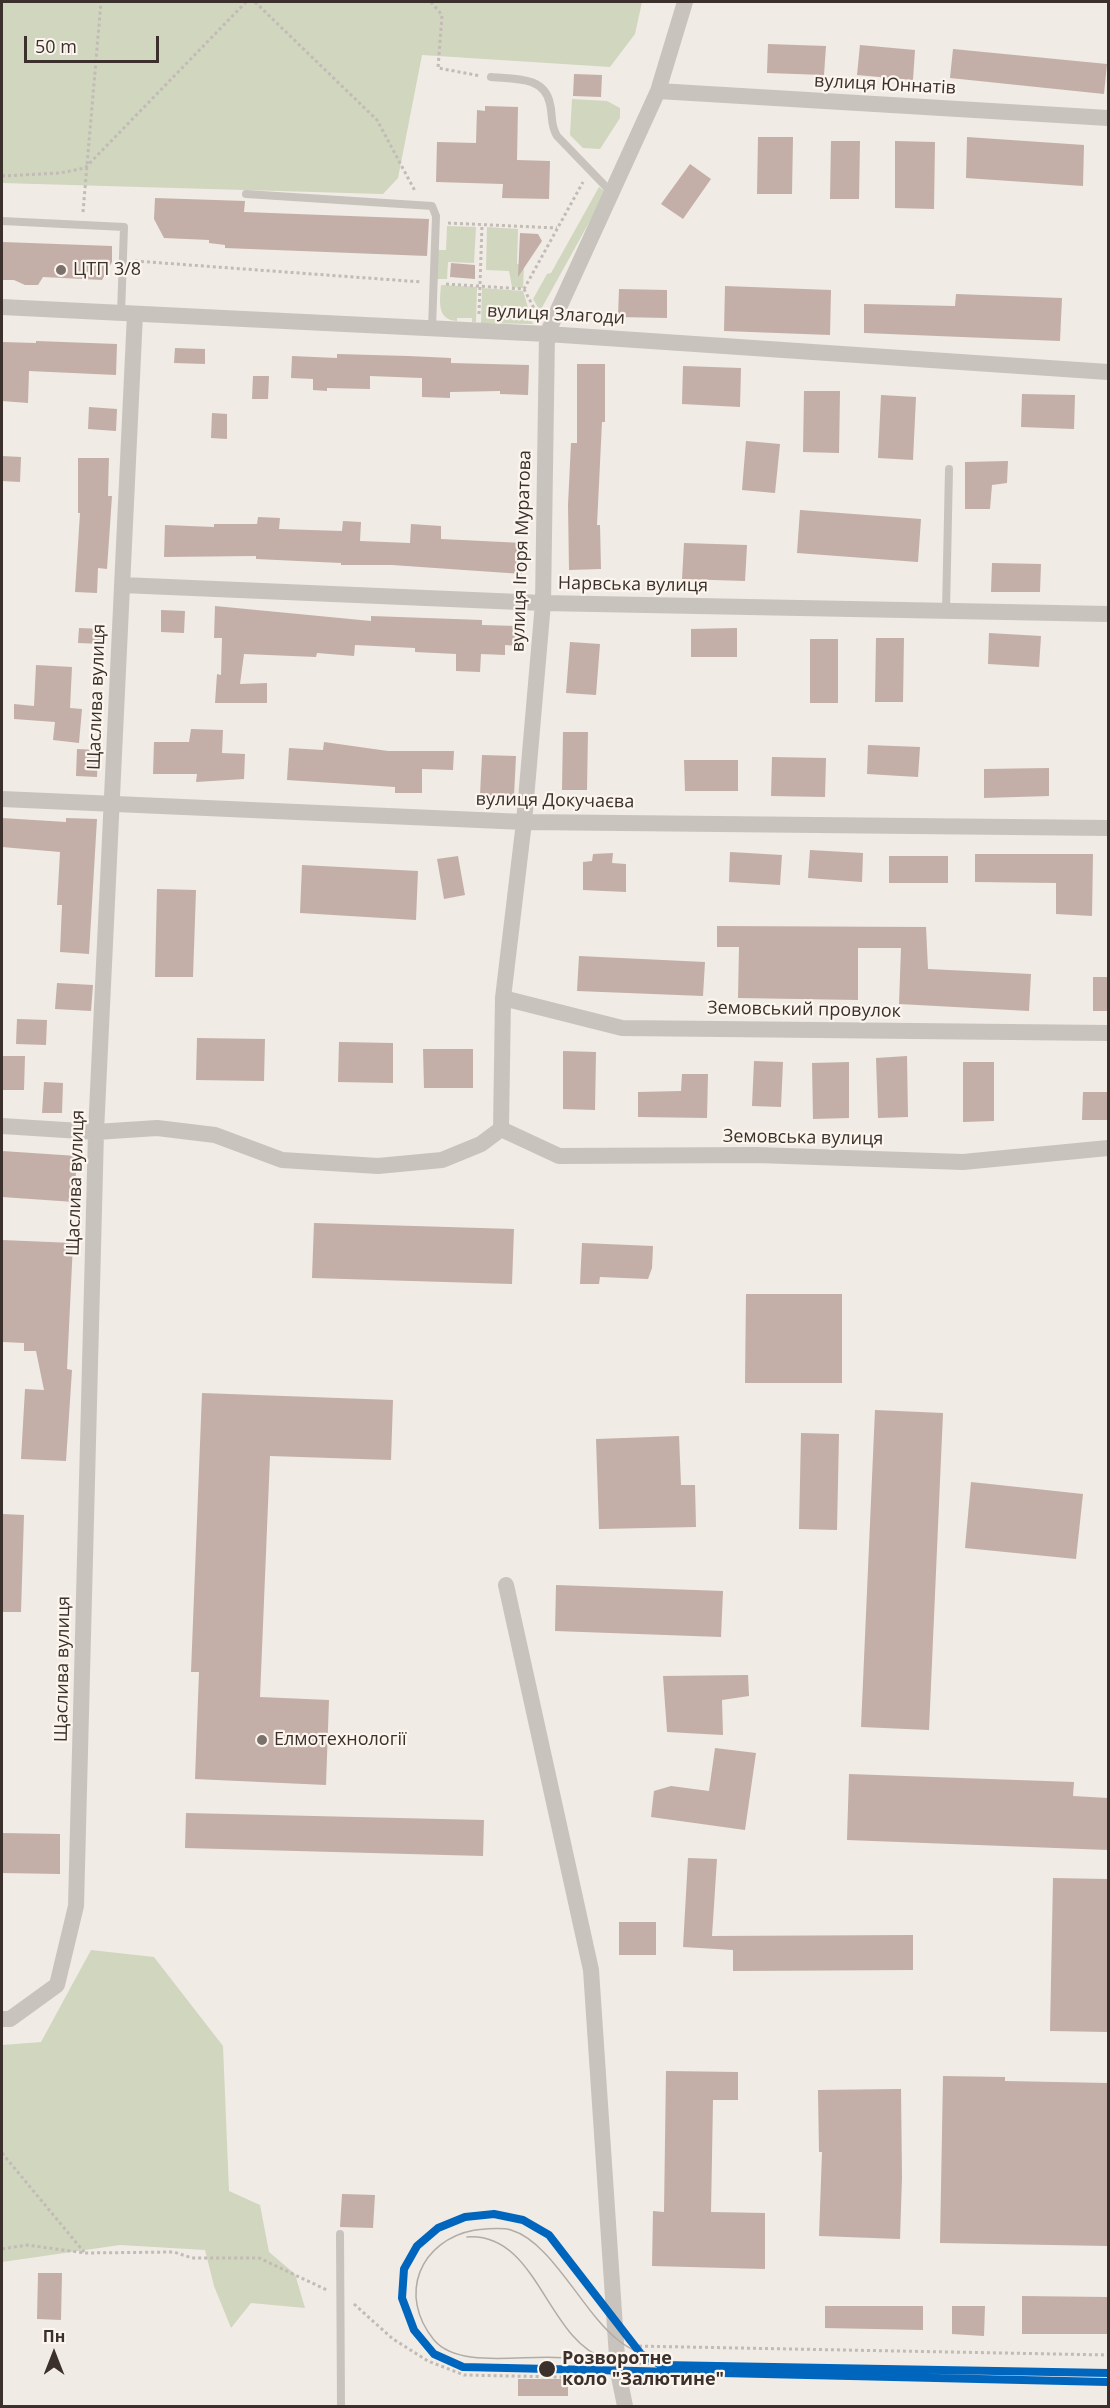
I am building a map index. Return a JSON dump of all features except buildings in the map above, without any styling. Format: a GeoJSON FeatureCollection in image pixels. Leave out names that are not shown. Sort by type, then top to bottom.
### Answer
{"type":"FeatureCollection","features":[{"type":"Feature","properties":{"kind":"street","name":"вулиця Ігоря Муратова"},"geometry":{"type":"LineString","coordinates":[[501,1129],[503,998],[524,822],[543,603],[547,334],[658,91],[685,2]]}},
{"type":"Feature","properties":{"kind":"street","name":"вулиця Юннатів"},"geometry":{"type":"LineString","coordinates":[[658,91],[1108,118]]}},
{"type":"Feature","properties":{"kind":"street","name":"вулиця Злагоди"},"geometry":{"type":"LineString","coordinates":[[2,308],[478,330],[1108,372]]}},
{"type":"Feature","properties":{"kind":"street","name":"Щаслива вулиця"},"geometry":{"type":"LineString","coordinates":[[2,2019],[10,2019],[57,1985],[76,1906],[96,1132],[122,585],[128,314]]}},
{"type":"Feature","properties":{"kind":"street","name":"Нарвська вулиця"},"geometry":{"type":"LineString","coordinates":[[122,585],[543,603],[1108,614]]}},
{"type":"Feature","properties":{"kind":"street","name":"вулиця Докучаєва"},"geometry":{"type":"LineString","coordinates":[[2,799],[524,822],[1108,828]]}},
{"type":"Feature","properties":{"kind":"street","name":"Земовський провулок"},"geometry":{"type":"LineString","coordinates":[[503,998],[622,1028],[1108,1033]]}},
{"type":"Feature","properties":{"kind":"street"},"geometry":{"type":"LineString","coordinates":[[2,1126],[96,1132],[157,1128],[215,1135],[282,1160],[378,1166],[442,1160],[481,1144],[501,1129]]}},
{"type":"Feature","properties":{"kind":"street","name":"Земовська вулиця"},"geometry":{"type":"LineString","coordinates":[[501,1129],[559,1156],[757,1155],[963,1162],[1108,1148]]}},
{"type":"Feature","properties":{"kind":"street"},"geometry":{"type":"LineString","coordinates":[[506,1585],[591,1970],[619,2379],[625,2406]]}},
{"type":"Feature","properties":{"kind":"lane"},"geometry":{"type":"LineString","coordinates":[[491,77],[534,82],[543,88],[551,106],[554,130],[612,193]]}},
{"type":"Feature","properties":{"kind":"lane"},"geometry":{"type":"LineString","coordinates":[[246,194],[421,203],[432,206],[435,211],[432,328]]}},
{"type":"Feature","properties":{"kind":"lane"},"geometry":{"type":"LineString","coordinates":[[2,221],[124,227],[123,260],[128,314]]}},
{"type":"Feature","properties":{"kind":"lane"},"geometry":{"type":"LineString","coordinates":[[946,611],[949,469]]}},
{"type":"Feature","properties":{"kind":"lane"},"geometry":{"type":"LineString","coordinates":[[340,2234],[341,2406]]}},
{"type":"Feature","properties":{"kind":"path"},"geometry":{"type":"LineString","coordinates":[[82,225],[85,168],[101,2]]}},
{"type":"Feature","properties":{"kind":"path"},"geometry":{"type":"LineString","coordinates":[[2,176],[60,173],[85,168],[246,2]]}},
{"type":"Feature","properties":{"kind":"path"},"geometry":{"type":"LineString","coordinates":[[255,2],[377,120],[421,203]]}},
{"type":"Feature","properties":{"kind":"path"},"geometry":{"type":"LineString","coordinates":[[431,2],[442,15],[438,68],[491,77]]}},
{"type":"Feature","properties":{"kind":"path"},"geometry":{"type":"LineString","coordinates":[[524,290],[590,170]]}},
{"type":"Feature","properties":{"kind":"path"},"geometry":{"type":"LineString","coordinates":[[446,223],[557,228]]}},
{"type":"Feature","properties":{"kind":"path"},"geometry":{"type":"LineString","coordinates":[[478,330],[482,225]]}},
{"type":"Feature","properties":{"kind":"path"},"geometry":{"type":"LineString","coordinates":[[123,260],[524,290]]}},
{"type":"Feature","properties":{"kind":"path"},"geometry":{"type":"LineString","coordinates":[[524,290],[547,334]]}},
{"type":"Feature","properties":{"kind":"path"},"geometry":{"type":"LineString","coordinates":[[2,2153],[85,2253]]}},
{"type":"Feature","properties":{"kind":"path"},"geometry":{"type":"LineString","coordinates":[[2,2249],[27,2245],[85,2253],[174,2252],[192,2258],[259,2258],[351,2301],[393,2339],[428,2361],[464,2375],[536,2375],[619,2379]]}},
{"type":"Feature","properties":{"kind":"path"},"geometry":{"type":"LineString","coordinates":[[617,2346],[1108,2355]]}},
{"type":"Feature","properties":{"kind":"green space"},"geometry":{"type":"Polygon","coordinates":[[[2,2],[642,2],[635,34],[610,67],[422,55],[398,178],[383,194],[2,183],[2,2]]]}},
{"type":"Feature","properties":{"kind":"green space"},"geometry":{"type":"Polygon","coordinates":[[[572,99],[607,101],[620,108],[620,118],[600,149],[583,148],[570,135],[572,99]]]}},
{"type":"Feature","properties":{"kind":"green space"},"geometry":{"type":"Polygon","coordinates":[[[599,187],[606,192],[540,311],[533,299],[547,274],[551,273],[599,187]]]}},
{"type":"Feature","properties":{"kind":"green space"},"geometry":{"type":"Polygon","coordinates":[[[447,226],[476,227],[474,263],[448,262],[447,279],[437,279],[438,250],[446,250],[447,226]]]}},
{"type":"Feature","properties":{"kind":"green space"},"geometry":{"type":"Polygon","coordinates":[[[487,227],[518,229],[517,264],[524,265],[523,288],[512,287],[509,271],[486,270],[487,227]]]}},
{"type":"Feature","properties":{"kind":"green space"},"geometry":{"type":"Polygon","coordinates":[[[441,285],[477,287],[476,322],[472,322],[472,318],[450,320],[442,313],[441,285]]]}},
{"type":"Feature","properties":{"kind":"green space"},"geometry":{"type":"Polygon","coordinates":[[[482,288],[523,291],[533,324],[481,323],[482,288]]]}},
{"type":"Feature","properties":{"kind":"green space"},"geometry":{"type":"Polygon","coordinates":[[[91,1950],[154,1957],[223,2046],[229,2191],[260,2205],[269,2252],[295,2274],[305,2308],[251,2303],[231,2328],[214,2286],[205,2250],[120,2245],[2,2262],[2,2045],[41,2042],[91,1950]]]}},
{"type":"Feature","properties":{"kind":"tram line"},"geometry":{"type":"LineString","coordinates":[[604,2371],[574,2359],[558,2357],[480,2358],[446,2350],[434,2340],[423,2323],[417,2305],[416,2288],[420,2272],[428,2257],[440,2245],[456,2236],[475,2230],[498,2228],[511,2230],[526,2237],[540,2248],[605,2328],[623,2344],[641,2354]]}},
{"type":"Feature","properties":{"kind":"tram line"},"geometry":{"type":"LineString","coordinates":[[467,2237],[491,2240],[510,2251],[526,2268],[569,2331],[586,2348],[613,2361],[661,2365]]}},
{"type":"Feature","properties":{"kind":"transit line"},"geometry":{"type":"LineString","coordinates":[[1108,2373],[661,2365],[641,2354],[549,2235],[523,2220],[494,2214],[465,2217],[438,2228],[417,2246],[404,2269],[402,2298],[414,2330],[434,2354],[463,2367],[1108,2382]]}},
{"type":"Feature","properties":{"kind":"place","name":"ЦТП 3/8"},"geometry":{"type":"Point","coordinates":[61,270]}},
{"type":"Feature","properties":{"kind":"place","name":"Елмотехнології"},"geometry":{"type":"Point","coordinates":[262,1740]}},
{"type":"Feature","properties":{"kind":"place","name":"Розворотне коло \"Залютине\""},"geometry":{"type":"Point","coordinates":[547,2369]}}]}
